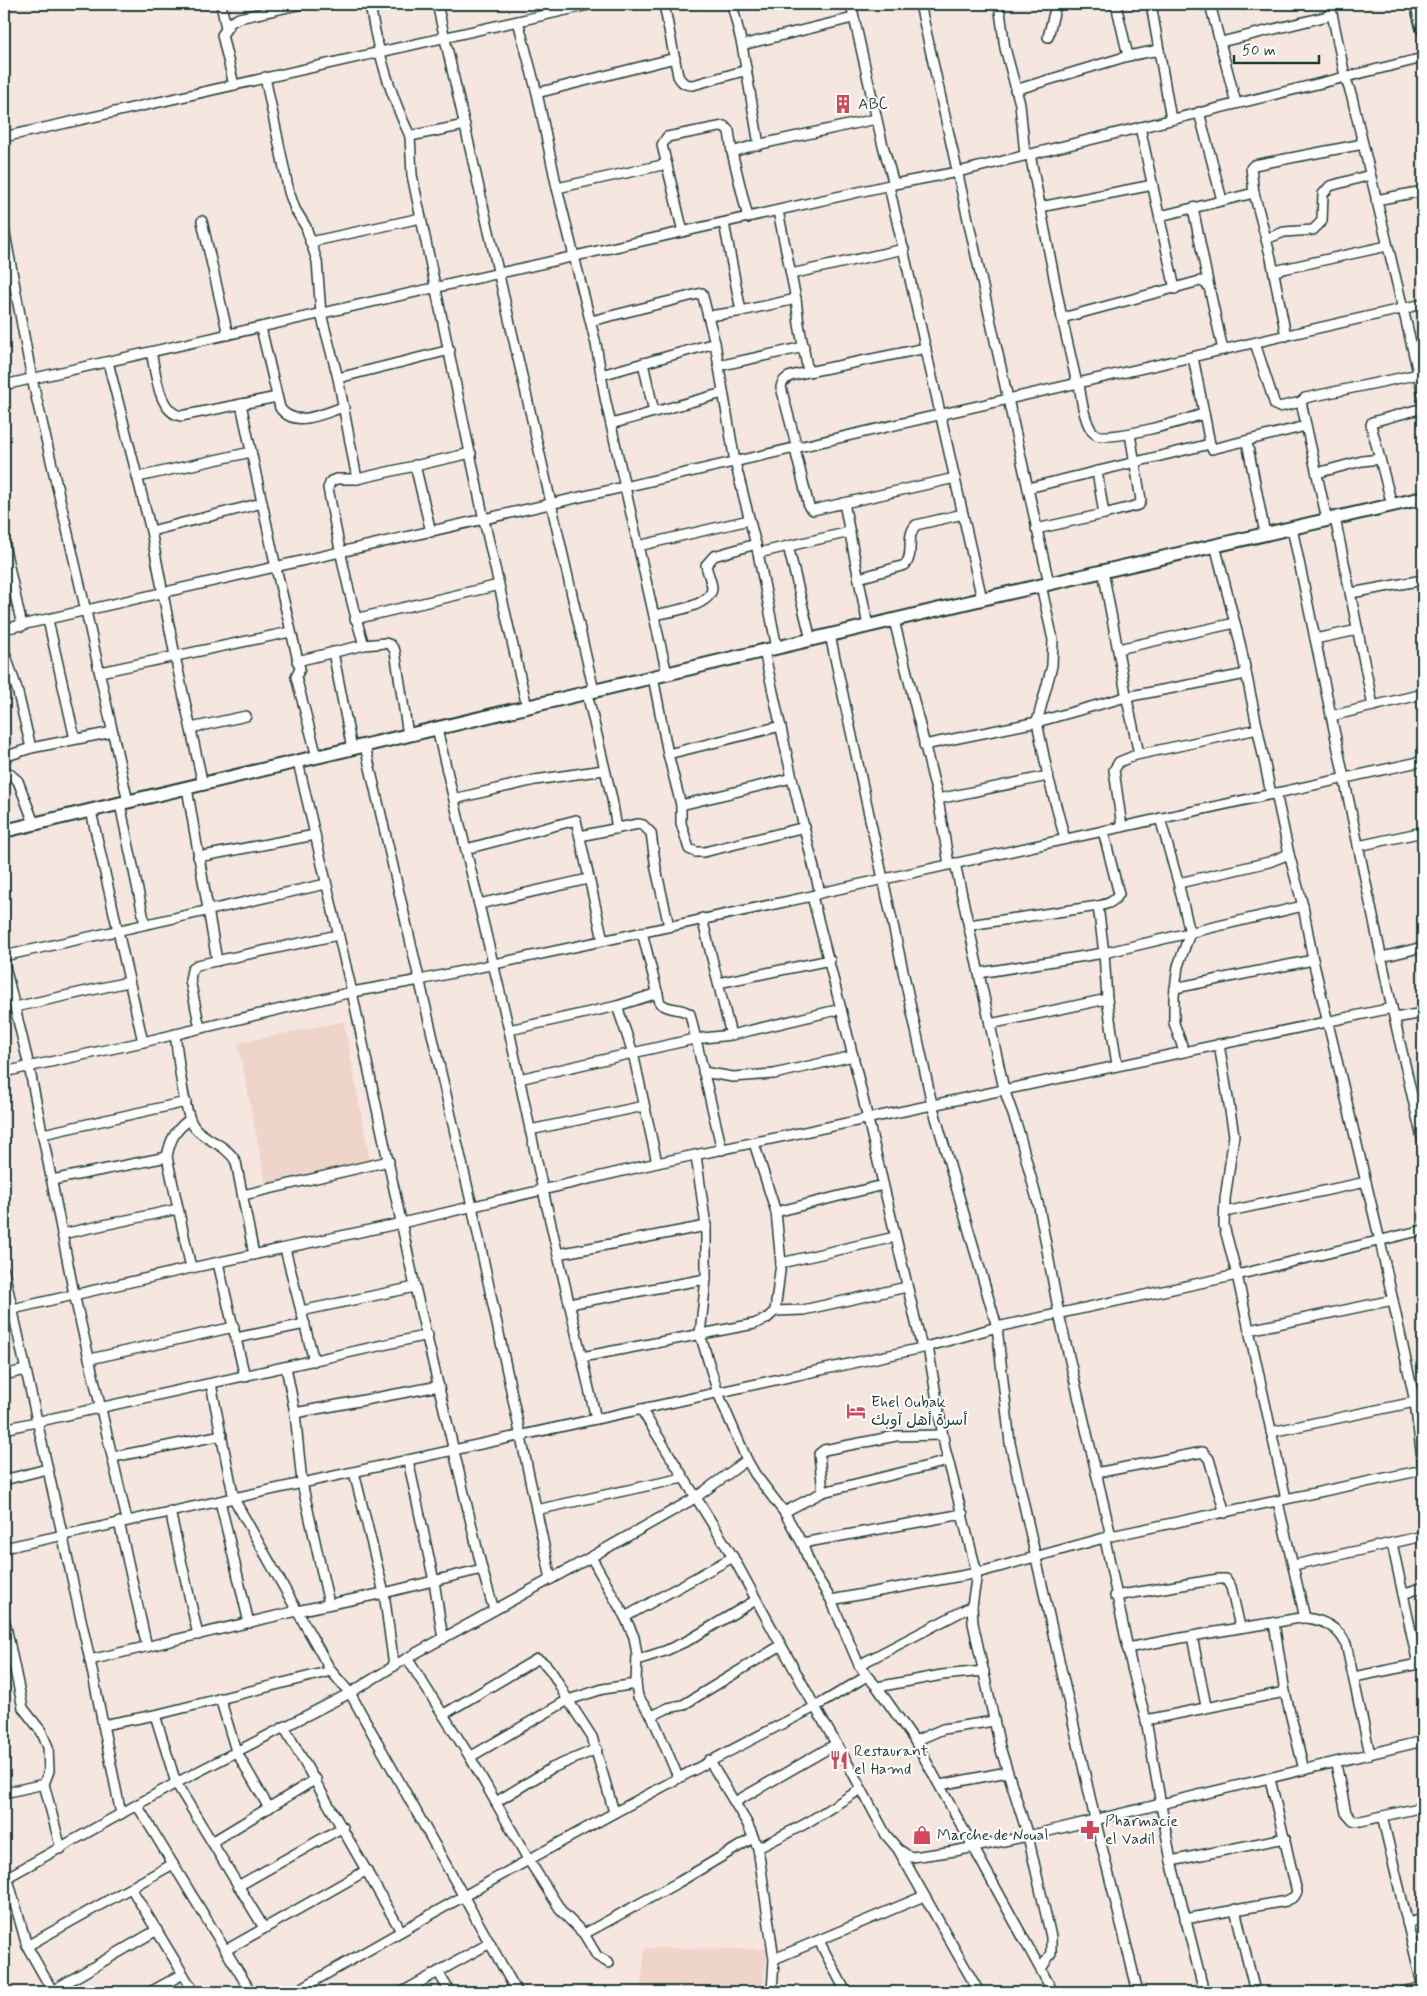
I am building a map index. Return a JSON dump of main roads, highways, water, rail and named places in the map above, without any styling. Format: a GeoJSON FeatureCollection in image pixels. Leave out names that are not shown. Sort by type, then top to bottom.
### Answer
{"type":"FeatureCollection","features":[{"type":"Feature","properties":{"kind":"place","name":"ABC"},"geometry":{"type":"Point","coordinates":[843,104]}},
{"type":"Feature","properties":{"kind":"place","name":"Ehel Oubak أسرة أهل آوبك"},"geometry":{"type":"Point","coordinates":[856,1411]}},
{"type":"Feature","properties":{"kind":"place","name":"Restaurant el Hamd"},"geometry":{"type":"Point","coordinates":[839,1760]}},
{"type":"Feature","properties":{"kind":"place","name":"Pharmacie el Vadil"},"geometry":{"type":"Point","coordinates":[1090,1830]}},
{"type":"Feature","properties":{"kind":"place","name":"Marche de Noual"},"geometry":{"type":"Point","coordinates":[922,1835]}}]}
